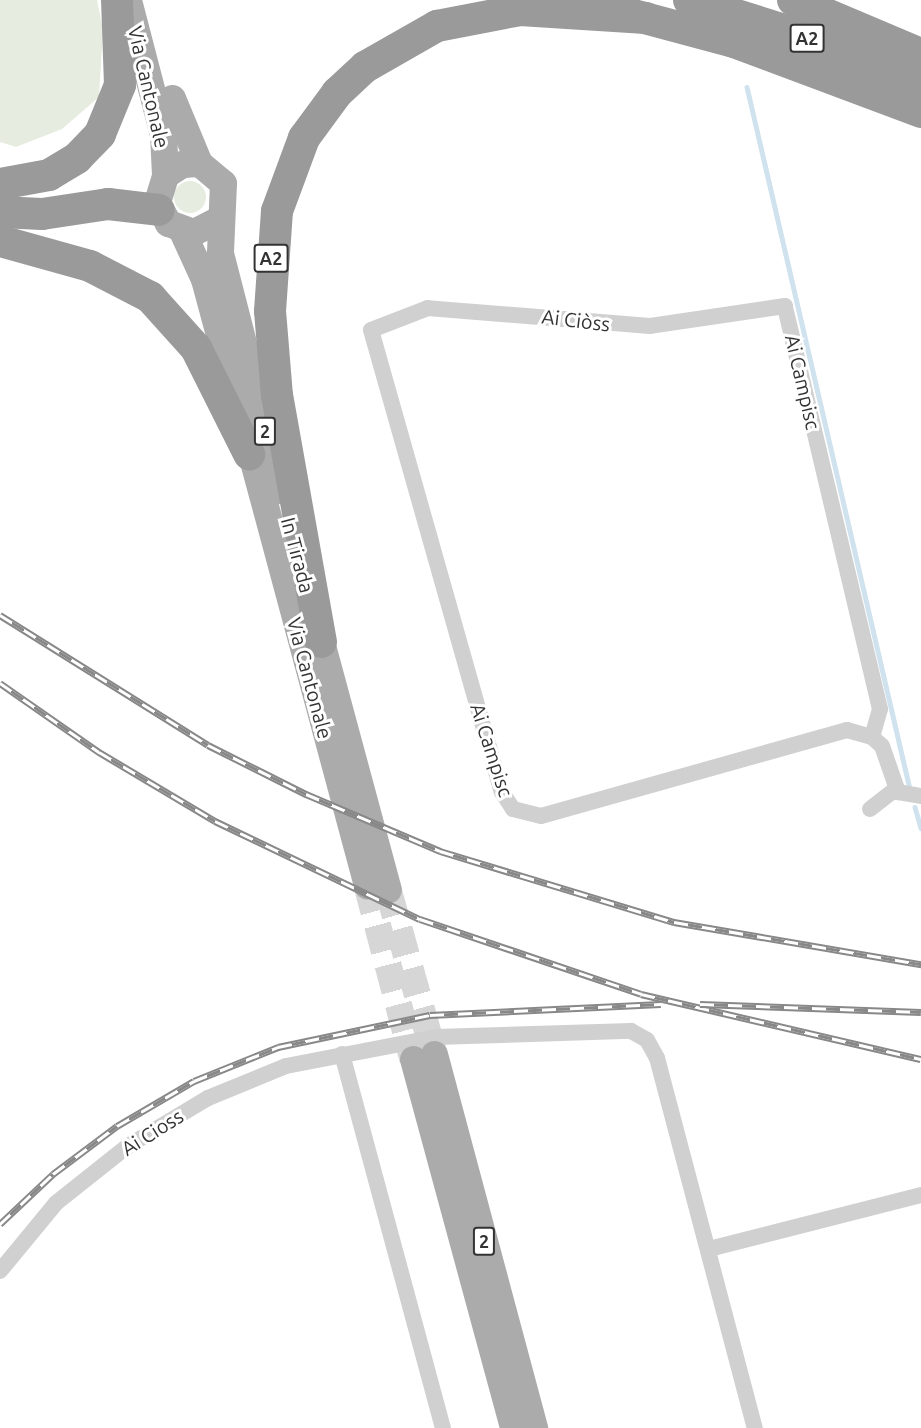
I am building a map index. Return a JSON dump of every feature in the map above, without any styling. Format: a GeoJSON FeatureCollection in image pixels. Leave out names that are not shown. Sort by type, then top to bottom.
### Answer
{"type":"FeatureCollection","features":[{"type":"Feature","properties":{"kind":"highway"},"geometry":{"type":"LineString","coordinates":[[0,184],[33,180],[64,168],[100,134],[120,85],[117,0]]}},
{"type":"Feature","properties":{"kind":"highway","name":"A2"},"geometry":{"type":"LineString","coordinates":[[557,0],[646,18],[791,62],[921,112]]}},
{"type":"Feature","properties":{"kind":"highway","name":"A2"},"geometry":{"type":"LineString","coordinates":[[689,0],[806,37],[921,87]]}},
{"type":"Feature","properties":{"kind":"highway","name":"A2"},"geometry":{"type":"LineString","coordinates":[[793,0],[921,54]]}},
{"type":"Feature","properties":{"kind":"highway","name":"A2"},"geometry":{"type":"LineString","coordinates":[[841,0],[921,35]]}},
{"type":"Feature","properties":{"kind":"highway","name":"A2"},"geometry":{"type":"LineString","coordinates":[[321,642],[277,396],[270,311],[277,211],[304,138],[331,100],[365,67],[437,27],[520,10],[646,18]]}},
{"type":"Feature","properties":{"kind":"highway"},"geometry":{"type":"LineString","coordinates":[[0,212],[42,214],[108,204],[170,220]]}},
{"type":"Feature","properties":{"kind":"highway"},"geometry":{"type":"LineString","coordinates":[[0,241],[90,266],[150,297],[196,348],[249,454]]}},
{"type":"Feature","properties":{"kind":"main road","name":"Via Cantonale"},"geometry":{"type":"LineString","coordinates":[[128,0],[163,134],[165,175]]}},
{"type":"Feature","properties":{"kind":"main road","name":"Via Cantonale"},"geometry":{"type":"LineString","coordinates":[[146,0],[178,120],[199,163]]}},
{"type":"Feature","properties":{"kind":"main road"},"geometry":{"type":"LineString","coordinates":[[199,163],[223,183],[226,201],[219,219],[199,231],[170,220],[157,194],[165,175],[182,164],[199,163]]}},
{"type":"Feature","properties":{"kind":"main road","name":"In Tirada"},"geometry":{"type":"LineString","coordinates":[[219,219],[223,267],[321,642],[377,887]]}},
{"type":"Feature","properties":{"kind":"main road","name":"Via Cantonale"},"geometry":{"type":"LineString","coordinates":[[170,220],[204,279],[249,454],[377,887]]}},
{"type":"Feature","properties":{"kind":"main road","name":"2"},"geometry":{"type":"LineString","coordinates":[[513,1428],[423,1056],[534,1428]]}},
{"type":"Feature","properties":{"kind":"street","name":"Ai Ciòss"},"geometry":{"type":"LineString","coordinates":[[371,330],[428,308],[650,326],[785,306]]}},
{"type":"Feature","properties":{"kind":"street","name":"Ai Campisc"},"geometry":{"type":"LineString","coordinates":[[371,330],[499,781],[513,809],[541,816],[839,732],[872,737],[880,709],[785,306]]}},
{"type":"Feature","properties":{"kind":"street"},"geometry":{"type":"LineString","coordinates":[[872,737],[885,752],[895,789]]}},
{"type":"Feature","properties":{"kind":"street"},"geometry":{"type":"LineString","coordinates":[[895,789],[921,796]]}},
{"type":"Feature","properties":{"kind":"street"},"geometry":{"type":"LineString","coordinates":[[870,809],[895,789]]}},
{"type":"Feature","properties":{"kind":"street","name":"Ai Cioss"},"geometry":{"type":"LineString","coordinates":[[0,1271],[56,1203],[147,1134],[234,1086],[286,1065],[463,1035],[637,1033],[657,1058],[709,1249]]}},
{"type":"Feature","properties":{"kind":"street"},"geometry":{"type":"LineString","coordinates":[[342,1054],[443,1428]]}},
{"type":"Feature","properties":{"kind":"street"},"geometry":{"type":"LineString","coordinates":[[755,1428],[709,1249],[921,1195]]}},
{"type":"Feature","properties":{"kind":"shaded area"},"geometry":{"type":"Polygon","coordinates":[[[0,0],[97,0],[103,30],[99,97],[62,129],[16,147],[0,142],[0,0]]]}},
{"type":"Feature","properties":{"kind":"shaded area"},"geometry":{"type":"Polygon","coordinates":[[[190,181],[201,186],[206,197],[201,208],[190,213],[179,208],[174,197],[179,186],[190,181]]]}},
{"type":"Feature","properties":{"kind":"waterway"},"geometry":{"type":"LineString","coordinates":[[747,87],[910,789]]}},
{"type":"Feature","properties":{"kind":"waterway"},"geometry":{"type":"LineString","coordinates":[[915,807],[921,828]]}},
{"type":"Feature","properties":{"kind":"tunnel"},"geometry":{"type":"LineString","coordinates":[[367,885],[413,1059]]}},
{"type":"Feature","properties":{"kind":"tunnel"},"geometry":{"type":"LineString","coordinates":[[388,889],[434,1054]]}},
{"type":"Feature","properties":{"kind":"railway"},"geometry":{"type":"LineString","coordinates":[[0,615],[208,745],[306,794],[440,851],[674,922],[921,964]]}},
{"type":"Feature","properties":{"kind":"railway"},"geometry":{"type":"LineString","coordinates":[[0,683],[99,752],[215,821],[420,919],[641,994],[921,1059]]}},
{"type":"Feature","properties":{"kind":"railway"},"geometry":{"type":"LineString","coordinates":[[0,1224],[53,1174],[117,1126],[194,1081],[278,1047],[430,1015],[661,1004]]}},
{"type":"Feature","properties":{"kind":"railway"},"geometry":{"type":"LineString","coordinates":[[700,1004],[921,1012]]}}]}
